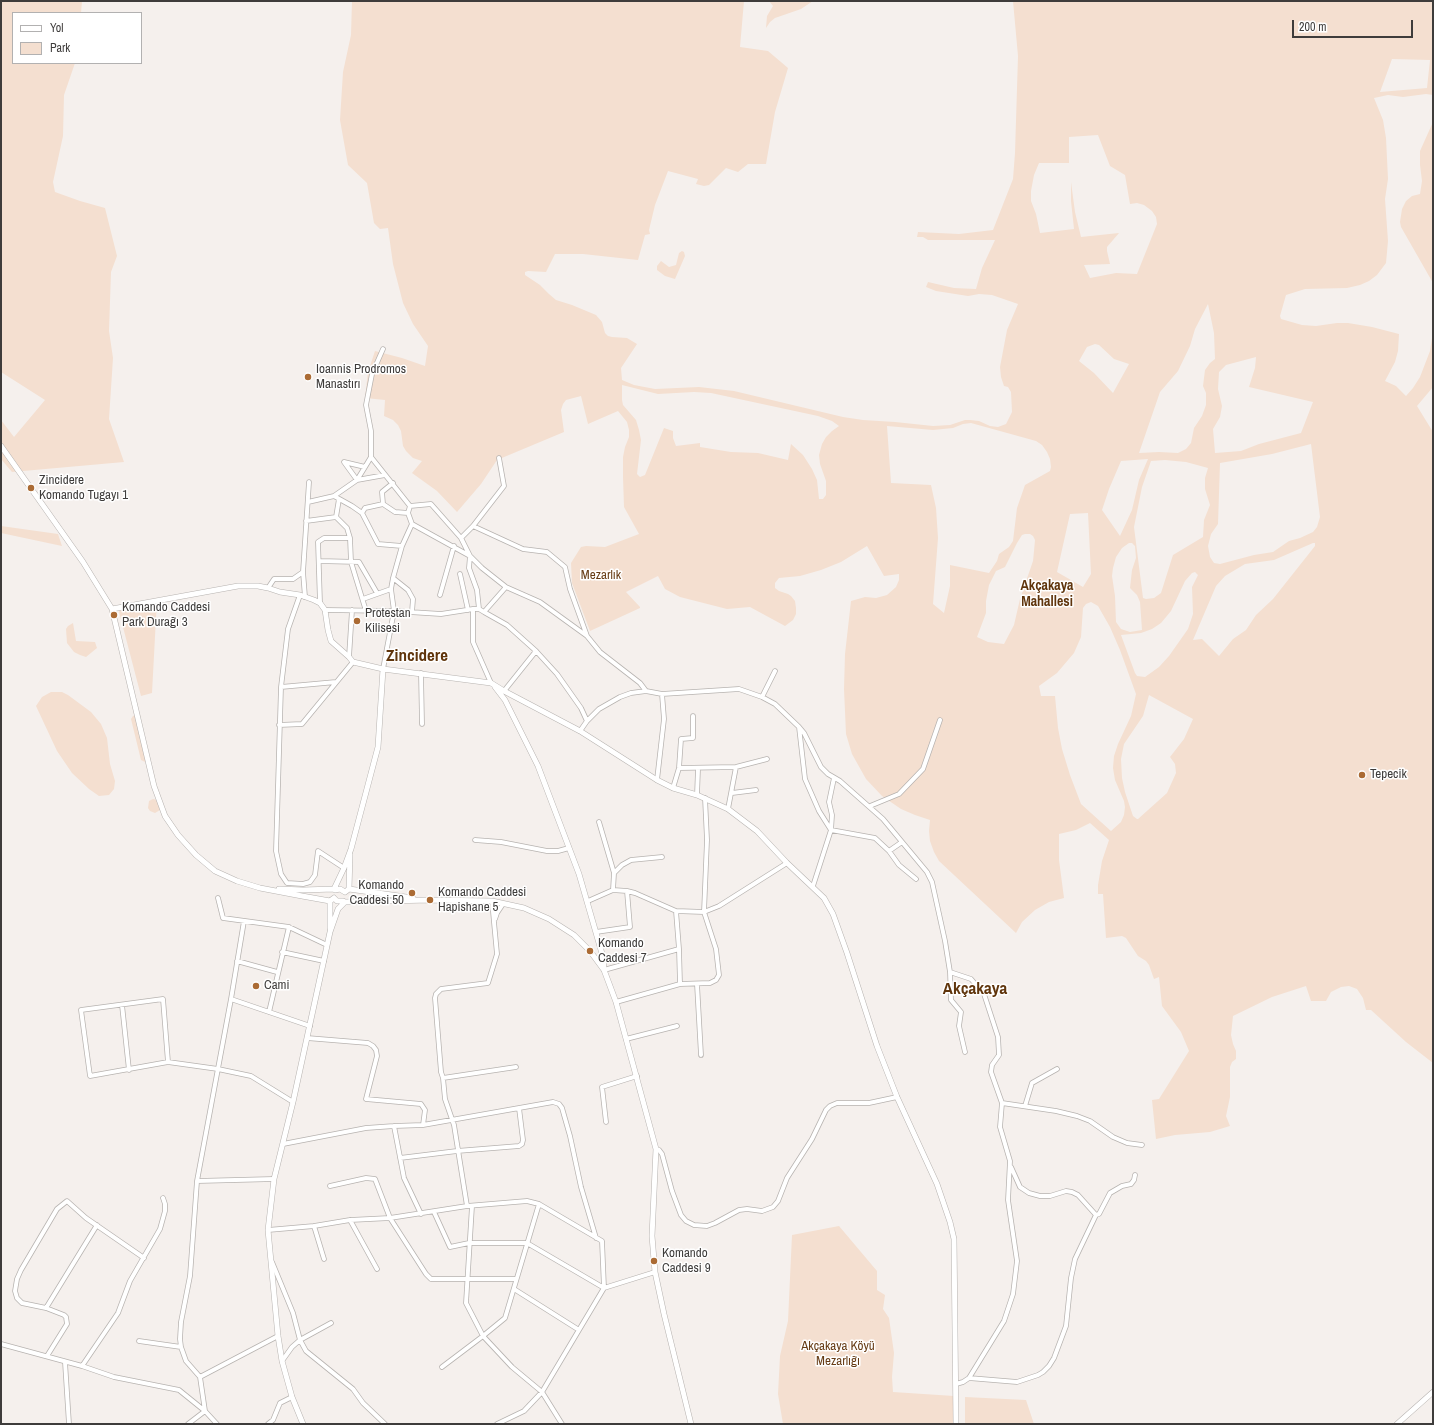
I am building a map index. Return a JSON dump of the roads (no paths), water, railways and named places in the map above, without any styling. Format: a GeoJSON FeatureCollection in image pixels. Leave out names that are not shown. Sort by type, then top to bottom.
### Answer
{"type":"FeatureCollection","features":[{"type":"Feature","properties":{"kind":"street"},"geometry":{"type":"LineString","coordinates":[[308,502],[334,496],[357,480],[371,457],[371,431],[366,405],[372,374],[383,349]]}},
{"type":"Feature","properties":{"kind":"street"},"geometry":{"type":"LineString","coordinates":[[1,446],[83,562],[112,609],[154,786],[165,816],[178,835],[196,855],[215,871],[237,881],[260,888],[337,901],[492,901],[524,908],[549,919],[574,935],[590,951],[604,970],[616,1002],[656,1149],[652,1236],[655,1272],[691,1424]]}},
{"type":"Feature","properties":{"kind":"street"},"geometry":{"type":"LineString","coordinates":[[371,457],[385,475],[394,483],[410,506]]}},
{"type":"Feature","properties":{"kind":"street"},"geometry":{"type":"LineString","coordinates":[[461,538],[473,526],[504,486],[498,458]]}},
{"type":"Feature","properties":{"kind":"street"},"geometry":{"type":"LineString","coordinates":[[357,480],[344,462],[365,467]]}},
{"type":"Feature","properties":{"kind":"street"},"geometry":{"type":"LineString","coordinates":[[357,480],[385,475]]}},
{"type":"Feature","properties":{"kind":"street"},"geometry":{"type":"LineString","coordinates":[[309,482],[303,572],[303,596],[288,629],[281,687],[276,851],[281,874],[286,883],[303,884],[310,882],[315,875],[318,851],[344,868]]}},
{"type":"Feature","properties":{"kind":"street"},"geometry":{"type":"LineString","coordinates":[[383,504],[382,492],[394,483]]}},
{"type":"Feature","properties":{"kind":"street"},"geometry":{"type":"LineString","coordinates":[[334,496],[362,513],[378,544],[402,546]]}},
{"type":"Feature","properties":{"kind":"street"},"geometry":{"type":"LineString","coordinates":[[336,517],[339,499]]}},
{"type":"Feature","properties":{"kind":"street"},"geometry":{"type":"LineString","coordinates":[[362,513],[365,508],[383,504],[395,512],[408,513]]}},
{"type":"Feature","properties":{"kind":"street"},"geometry":{"type":"LineString","coordinates":[[410,506],[430,504],[461,538],[470,556],[469,568],[477,590],[479,609]]}},
{"type":"Feature","properties":{"kind":"street"},"geometry":{"type":"LineString","coordinates":[[410,506],[408,513],[412,524],[470,556],[482,568],[506,587],[540,602],[587,636],[600,652],[640,683],[646,691]]}},
{"type":"Feature","properties":{"kind":"street"},"geometry":{"type":"LineString","coordinates":[[306,521],[336,517]]}},
{"type":"Feature","properties":{"kind":"street"},"geometry":{"type":"LineString","coordinates":[[336,517],[347,528],[350,538],[351,562],[366,610]]}},
{"type":"Feature","properties":{"kind":"street"},"geometry":{"type":"LineString","coordinates":[[330,932],[333,895],[351,849],[378,747],[383,669],[394,611],[391,589],[392,578],[402,546],[412,524]]}},
{"type":"Feature","properties":{"kind":"street"},"geometry":{"type":"LineString","coordinates":[[473,526],[524,549],[547,552],[565,567],[570,589],[587,636]]}},
{"type":"Feature","properties":{"kind":"street"},"geometry":{"type":"LineString","coordinates":[[320,603],[318,542],[324,538],[350,538]]}},
{"type":"Feature","properties":{"kind":"street"},"geometry":{"type":"LineString","coordinates":[[440,595],[454,546]]}},
{"type":"Feature","properties":{"kind":"street"},"geometry":{"type":"LineString","coordinates":[[319,561],[359,562],[377,593]]}},
{"type":"Feature","properties":{"kind":"street"},"geometry":{"type":"LineString","coordinates":[[268,588],[274,579],[293,579],[303,572]]}},
{"type":"Feature","properties":{"kind":"street"},"geometry":{"type":"LineString","coordinates":[[460,574],[468,610]]}},
{"type":"Feature","properties":{"kind":"street"},"geometry":{"type":"LineString","coordinates":[[392,578],[408,590],[413,599],[412,612]]}},
{"type":"Feature","properties":{"kind":"street"},"geometry":{"type":"LineString","coordinates":[[112,609],[238,586],[258,586],[303,596],[320,603],[325,610],[331,641],[353,662],[383,669],[492,683],[504,691],[580,731],[657,780],[674,788],[705,798],[728,809],[757,831],[786,863],[813,886],[824,898],[833,914],[877,1046],[897,1097],[937,1184],[950,1222],[954,1239],[956,1424]]}},
{"type":"Feature","properties":{"kind":"street"},"geometry":{"type":"LineString","coordinates":[[484,612],[506,587]]}},
{"type":"Feature","properties":{"kind":"street"},"geometry":{"type":"LineString","coordinates":[[363,599],[391,589]]}},
{"type":"Feature","properties":{"kind":"street"},"geometry":{"type":"LineString","coordinates":[[473,609],[474,642],[492,683],[505,700],[538,766],[570,848],[588,901],[603,957],[604,970]]}},
{"type":"Feature","properties":{"kind":"street"},"geometry":{"type":"LineString","coordinates":[[325,610],[366,610],[440,614],[479,609],[507,625],[536,651],[557,674],[581,708],[587,721]]}},
{"type":"Feature","properties":{"kind":"street"},"geometry":{"type":"LineString","coordinates":[[349,657],[352,610]]}},
{"type":"Feature","properties":{"kind":"street"},"geometry":{"type":"LineString","coordinates":[[504,691],[536,651]]}},
{"type":"Feature","properties":{"kind":"street"},"geometry":{"type":"LineString","coordinates":[[279,725],[302,724],[353,662]]}},
{"type":"Feature","properties":{"kind":"street"},"geometry":{"type":"LineString","coordinates":[[762,696],[775,671]]}},
{"type":"Feature","properties":{"kind":"street"},"geometry":{"type":"LineString","coordinates":[[421,673],[422,724]]}},
{"type":"Feature","properties":{"kind":"street"},"geometry":{"type":"LineString","coordinates":[[281,687],[336,682]]}},
{"type":"Feature","properties":{"kind":"street"},"geometry":{"type":"LineString","coordinates":[[580,731],[587,721],[599,709],[620,697],[631,693],[646,691],[662,694],[735,689],[762,696],[775,704],[799,726],[821,767],[870,806],[925,868],[931,879],[945,941],[950,972],[951,1000],[961,1012],[959,1026],[965,1052]]}},
{"type":"Feature","properties":{"kind":"street"},"geometry":{"type":"LineString","coordinates":[[657,780],[664,719],[662,694]]}},
{"type":"Feature","properties":{"kind":"street"},"geometry":{"type":"LineString","coordinates":[[674,788],[679,768],[681,739],[693,738],[693,716]]}},
{"type":"Feature","properties":{"kind":"street"},"geometry":{"type":"LineString","coordinates":[[870,806],[899,794],[923,769],[940,720]]}},
{"type":"Feature","properties":{"kind":"street"},"geometry":{"type":"LineString","coordinates":[[799,726],[805,779],[819,811],[831,830],[875,838],[889,851],[899,865],[916,879]]}},
{"type":"Feature","properties":{"kind":"street"},"geometry":{"type":"LineString","coordinates":[[679,768],[698,769],[736,767],[767,759]]}},
{"type":"Feature","properties":{"kind":"street"},"geometry":{"type":"LineString","coordinates":[[728,809],[736,767]]}},
{"type":"Feature","properties":{"kind":"street"},"geometry":{"type":"LineString","coordinates":[[697,795],[698,769]]}},
{"type":"Feature","properties":{"kind":"street"},"geometry":{"type":"LineString","coordinates":[[813,886],[831,830],[832,815],[828,802],[834,778]]}},
{"type":"Feature","properties":{"kind":"street"},"geometry":{"type":"LineString","coordinates":[[732,793],[756,790]]}},
{"type":"Feature","properties":{"kind":"street"},"geometry":{"type":"LineString","coordinates":[[616,1002],[680,984],[710,983],[716,980],[719,974],[716,949],[704,912],[707,840],[705,798]]}},
{"type":"Feature","properties":{"kind":"street"},"geometry":{"type":"LineString","coordinates":[[599,822],[614,873],[613,890]]}},
{"type":"Feature","properties":{"kind":"street"},"geometry":{"type":"LineString","coordinates":[[475,840],[501,842],[547,852],[570,848]]}},
{"type":"Feature","properties":{"kind":"street"},"geometry":{"type":"LineString","coordinates":[[889,851],[902,842]]}},
{"type":"Feature","properties":{"kind":"street"},"geometry":{"type":"LineString","coordinates":[[302,1424],[292,1397],[282,1361],[278,1336],[268,1230],[274,1179],[293,1102],[330,932],[338,909],[346,896],[351,849]]}},
{"type":"Feature","properties":{"kind":"street"},"geometry":{"type":"LineString","coordinates":[[614,873],[622,865],[631,860],[662,856]]}},
{"type":"Feature","properties":{"kind":"street"},"geometry":{"type":"LineString","coordinates":[[588,901],[613,890],[627,891],[676,911],[704,912],[719,906],[786,863]]}},
{"type":"Feature","properties":{"kind":"street"},"geometry":{"type":"LineString","coordinates":[[260,888],[303,890],[340,889],[430,900]]}},
{"type":"Feature","properties":{"kind":"street"},"geometry":{"type":"LineString","coordinates":[[596,932],[630,927],[627,891]]}},
{"type":"Feature","properties":{"kind":"street"},"geometry":{"type":"LineString","coordinates":[[218,898],[223,918],[289,927],[327,945]]}},
{"type":"Feature","properties":{"kind":"street"},"geometry":{"type":"LineString","coordinates":[[467,1206],[452,1120],[445,1099],[441,1072],[436,1025],[436,994],[441,989],[488,983],[497,954],[492,901]]}},
{"type":"Feature","properties":{"kind":"street"},"geometry":{"type":"LineString","coordinates":[[494,920],[503,904]]}},
{"type":"Feature","properties":{"kind":"street"},"geometry":{"type":"LineString","coordinates":[[676,911],[680,984]]}},
{"type":"Feature","properties":{"kind":"street"},"geometry":{"type":"LineString","coordinates":[[205,1411],[200,1377],[190,1366],[181,1347],[180,1330],[190,1276],[197,1181],[244,921]]}},
{"type":"Feature","properties":{"kind":"street"},"geometry":{"type":"LineString","coordinates":[[269,1012],[277,972],[289,927]]}},
{"type":"Feature","properties":{"kind":"street"},"geometry":{"type":"LineString","coordinates":[[604,970],[679,949]]}},
{"type":"Feature","properties":{"kind":"street"},"geometry":{"type":"LineString","coordinates":[[282,952],[324,961]]}},
{"type":"Feature","properties":{"kind":"street"},"geometry":{"type":"LineString","coordinates":[[237,961],[277,972]]}},
{"type":"Feature","properties":{"kind":"street"},"geometry":{"type":"LineString","coordinates":[[950,972],[971,979],[985,997],[998,1037],[999,1055],[992,1065],[991,1072],[1002,1103],[1000,1127],[1009,1157],[1009,1214],[1017,1261],[1013,1294],[1004,1321],[969,1378],[964,1382],[956,1384]]}},
{"type":"Feature","properties":{"kind":"street"},"geometry":{"type":"LineString","coordinates":[[696,984],[701,1055]]}},
{"type":"Feature","properties":{"kind":"street"},"geometry":{"type":"LineString","coordinates":[[168,1062],[163,999],[81,1010],[90,1076],[168,1062],[218,1069],[251,1076],[293,1102]]}},
{"type":"Feature","properties":{"kind":"street"},"geometry":{"type":"LineString","coordinates":[[231,999],[310,1026]]}},
{"type":"Feature","properties":{"kind":"street"},"geometry":{"type":"LineString","coordinates":[[122,1005],[129,1070]]}},
{"type":"Feature","properties":{"kind":"street"},"geometry":{"type":"LineString","coordinates":[[626,1039],[677,1026]]}},
{"type":"Feature","properties":{"kind":"street"},"geometry":{"type":"LineString","coordinates":[[307,1038],[368,1043],[373,1046],[376,1050],[377,1056],[366,1099],[421,1104],[424,1110],[423,1125]]}},
{"type":"Feature","properties":{"kind":"street"},"geometry":{"type":"LineString","coordinates":[[443,1078],[516,1067]]}},
{"type":"Feature","properties":{"kind":"street"},"geometry":{"type":"LineString","coordinates":[[1025,1106],[1032,1083],[1057,1069]]}},
{"type":"Feature","properties":{"kind":"street"},"geometry":{"type":"LineString","coordinates":[[606,1122],[602,1087],[637,1076]]}},
{"type":"Feature","properties":{"kind":"street"},"geometry":{"type":"LineString","coordinates":[[656,1149],[662,1154],[672,1191],[681,1215],[686,1221],[694,1225],[707,1226],[739,1210],[747,1209],[762,1211],[773,1207],[778,1201],[787,1178],[812,1139],[826,1110],[830,1106],[837,1103],[869,1103],[897,1097]]}},
{"type":"Feature","properties":{"kind":"street"},"geometry":{"type":"LineString","coordinates":[[283,1144],[366,1128],[423,1125],[553,1102],[559,1104],[562,1108],[570,1136],[581,1187],[596,1238]]}},
{"type":"Feature","properties":{"kind":"street"},"geometry":{"type":"LineString","coordinates":[[1002,1103],[1056,1111],[1077,1116],[1090,1121],[1113,1137],[1126,1143],[1142,1145]]}},
{"type":"Feature","properties":{"kind":"street"},"geometry":{"type":"LineString","coordinates":[[400,1158],[457,1150],[521,1145],[523,1140],[519,1108]]}},
{"type":"Feature","properties":{"kind":"street"},"geometry":{"type":"LineString","coordinates":[[394,1126],[404,1178],[421,1214]]}},
{"type":"Feature","properties":{"kind":"street"},"geometry":{"type":"LineString","coordinates":[[1010,1167],[1020,1187],[1029,1193],[1040,1196],[1050,1196],[1066,1191],[1072,1192],[1078,1195],[1096,1215]]}},
{"type":"Feature","properties":{"kind":"street"},"geometry":{"type":"LineString","coordinates":[[969,1378],[1017,1382],[1038,1375],[1050,1366],[1066,1326],[1071,1278],[1075,1259],[1096,1215],[1099,1214],[1110,1193],[1116,1189],[1131,1184],[1135,1175]]}},
{"type":"Feature","properties":{"kind":"street"},"geometry":{"type":"LineString","coordinates":[[330,1186],[366,1178],[375,1178],[390,1218],[428,1277],[435,1280],[516,1279]]}},
{"type":"Feature","properties":{"kind":"street"},"geometry":{"type":"LineString","coordinates":[[197,1181],[274,1179]]}},
{"type":"Feature","properties":{"kind":"street"},"geometry":{"type":"LineString","coordinates":[[1009,1187],[1020,1187]]}},
{"type":"Feature","properties":{"kind":"street"},"geometry":{"type":"LineString","coordinates":[[82,1366],[114,1320],[130,1281],[160,1229],[165,1204],[163,1198]]}},
{"type":"Feature","properties":{"kind":"street"},"geometry":{"type":"LineString","coordinates":[[47,1356],[68,1321],[64,1315],[46,1308],[22,1303],[17,1298],[15,1291],[17,1279],[21,1270],[57,1209],[67,1201],[80,1214],[144,1258]]}},
{"type":"Feature","properties":{"kind":"street"},"geometry":{"type":"LineString","coordinates":[[268,1230],[314,1226],[350,1220],[390,1218],[467,1206],[527,1201],[539,1204],[602,1242],[604,1288],[542,1392],[524,1411],[497,1424]]}},
{"type":"Feature","properties":{"kind":"street"},"geometry":{"type":"LineString","coordinates":[[442,1366],[505,1318],[539,1204]]}},
{"type":"Feature","properties":{"kind":"street"},"geometry":{"type":"LineString","coordinates":[[472,1206],[466,1303],[483,1336],[512,1367],[542,1392],[562,1424]]}},
{"type":"Feature","properties":{"kind":"street"},"geometry":{"type":"LineString","coordinates":[[434,1212],[450,1247],[469,1243],[527,1243],[604,1288],[655,1272]]}},
{"type":"Feature","properties":{"kind":"street"},"geometry":{"type":"LineString","coordinates":[[350,1220],[377,1269]]}},
{"type":"Feature","properties":{"kind":"street"},"geometry":{"type":"LineString","coordinates":[[46,1308],[97,1225]]}},
{"type":"Feature","properties":{"kind":"street"},"geometry":{"type":"LineString","coordinates":[[314,1226],[324,1259]]}},
{"type":"Feature","properties":{"kind":"street"},"geometry":{"type":"LineString","coordinates":[[271,1260],[294,1313],[300,1340],[306,1350],[353,1389],[363,1403],[385,1424]]}},
{"type":"Feature","properties":{"kind":"street"},"geometry":{"type":"LineString","coordinates":[[514,1288],[579,1330]]}},
{"type":"Feature","properties":{"kind":"street"},"geometry":{"type":"LineString","coordinates":[[282,1361],[292,1346],[331,1323]]}},
{"type":"Feature","properties":{"kind":"street"},"geometry":{"type":"LineString","coordinates":[[200,1377],[278,1336]]}},
{"type":"Feature","properties":{"kind":"street"},"geometry":{"type":"LineString","coordinates":[[139,1341],[181,1347]]}},
{"type":"Feature","properties":{"kind":"street"},"geometry":{"type":"LineString","coordinates":[[1,1344],[114,1376],[179,1390],[205,1411],[216,1424]]}},
{"type":"Feature","properties":{"kind":"street"},"geometry":{"type":"LineString","coordinates":[[65,1362],[69,1424]]}},
{"type":"Feature","properties":{"kind":"street"},"geometry":{"type":"LineString","coordinates":[[1397,1424],[1433,1392]]}},
{"type":"Feature","properties":{"kind":"street"},"geometry":{"type":"LineString","coordinates":[[268,1424],[273,1420],[280,1403],[292,1397]]}},
{"type":"Feature","properties":{"kind":"street"},"geometry":{"type":"LineString","coordinates":[[188,1424],[205,1411]]}},
{"type":"Feature","properties":{"kind":"place","name":"Ioannis Prodromos Manastırı"},"geometry":{"type":"Point","coordinates":[308,377]}},
{"type":"Feature","properties":{"kind":"place","name":"Zincidere Komando Tugayı 1"},"geometry":{"type":"Point","coordinates":[31,488]}},
{"type":"Feature","properties":{"kind":"place","name":"Komando Caddesi Park Durağı 3"},"geometry":{"type":"Point","coordinates":[114,615]}},
{"type":"Feature","properties":{"kind":"place","name":"Protestan Kilisesi"},"geometry":{"type":"Point","coordinates":[357,621]}},
{"type":"Feature","properties":{"kind":"place","name":"Tepecik"},"geometry":{"type":"Point","coordinates":[1362,775]}},
{"type":"Feature","properties":{"kind":"place","name":"Komando Caddesi 50"},"geometry":{"type":"Point","coordinates":[412,893]}},
{"type":"Feature","properties":{"kind":"place","name":"Komando Caddesi Hapishane 5"},"geometry":{"type":"Point","coordinates":[430,900]}},
{"type":"Feature","properties":{"kind":"place","name":"Komando Caddesi 7"},"geometry":{"type":"Point","coordinates":[590,951]}},
{"type":"Feature","properties":{"kind":"place","name":"Cami"},"geometry":{"type":"Point","coordinates":[256,986]}},
{"type":"Feature","properties":{"kind":"place","name":"Komando Caddesi 9"},"geometry":{"type":"Point","coordinates":[654,1261]}},
{"type":"Feature","properties":{"kind":"district","name":"Akçakaya Mahallesi"},"geometry":{"type":"Point","coordinates":[1047,594]}},
{"type":"Feature","properties":{"kind":"district","name":"Zincidere"},"geometry":{"type":"Point","coordinates":[417,656]}},
{"type":"Feature","properties":{"kind":"district","name":"Akçakaya"},"geometry":{"type":"Point","coordinates":[975,989]}},
{"type":"Feature","properties":{"kind":"park label","name":"Mezarlık"},"geometry":{"type":"Point","coordinates":[601,576]}},
{"type":"Feature","properties":{"kind":"park label","name":"Akçakaya Köyü Mezarlığı"},"geometry":{"type":"Point","coordinates":[838,1354]}}]}
